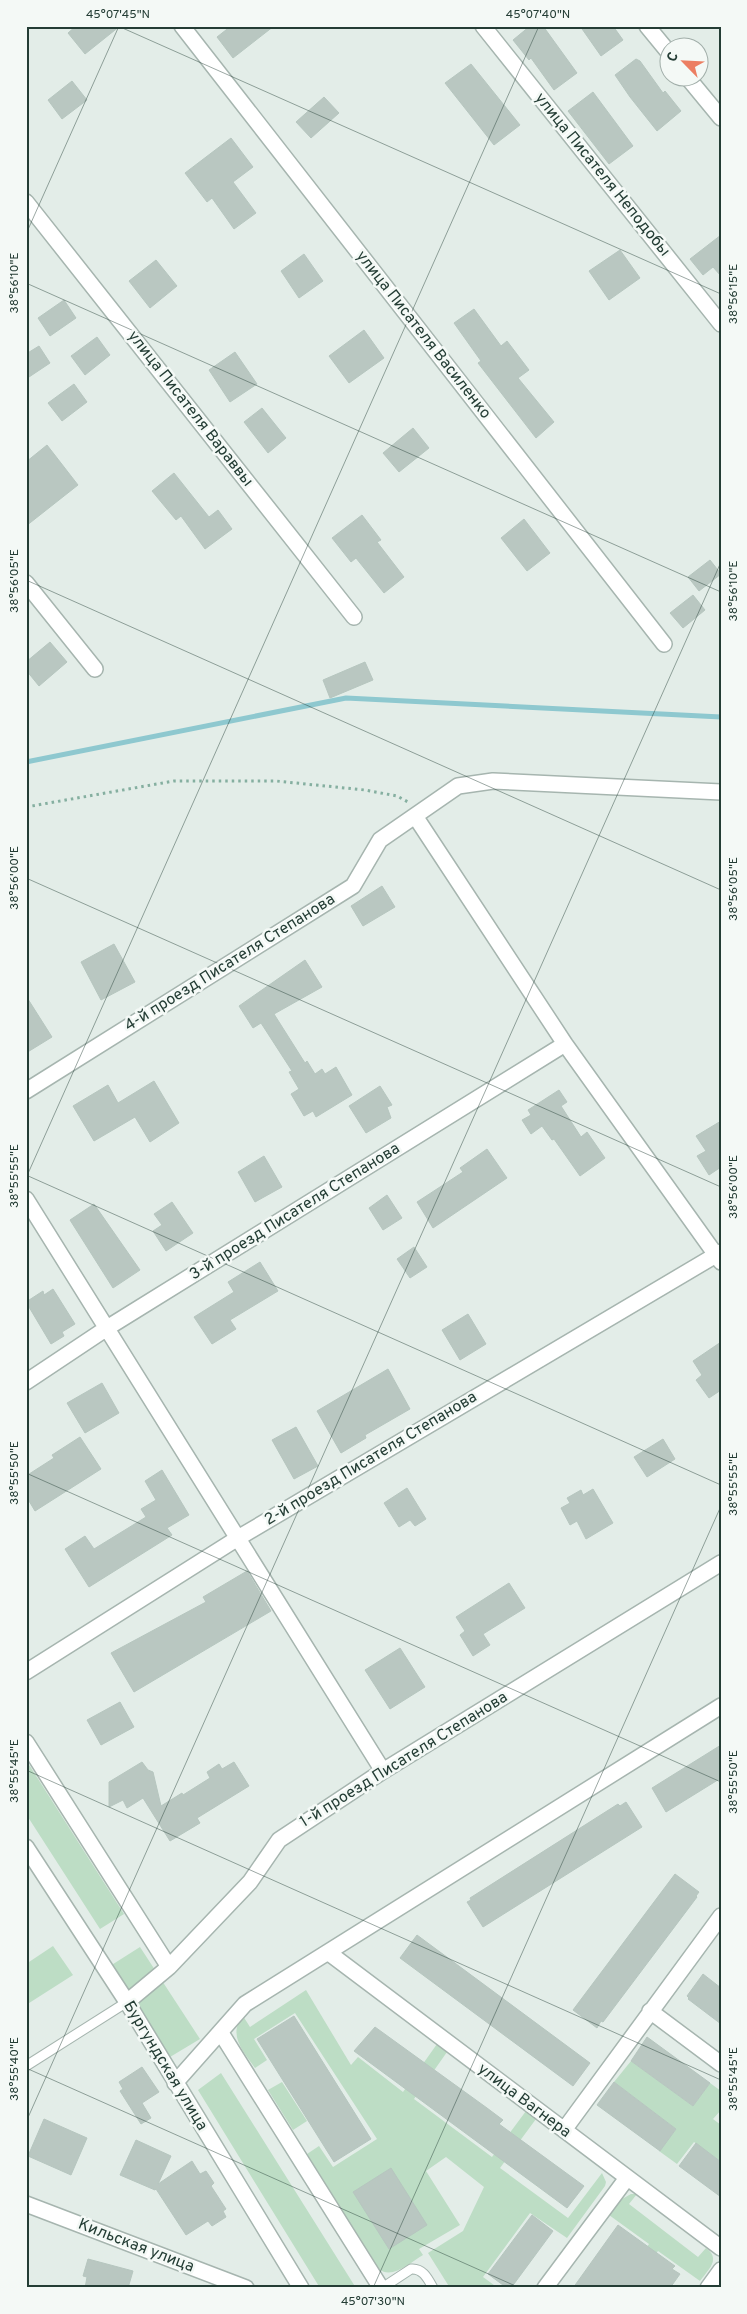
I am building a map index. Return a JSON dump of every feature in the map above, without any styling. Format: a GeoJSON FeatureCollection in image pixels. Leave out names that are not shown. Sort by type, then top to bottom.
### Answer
{"type":"FeatureCollection","features":[{"type":"Feature","properties":{"kind":"street","name":"улица Писателя Василенко"},"geometry":{"type":"LineString","coordinates":[[182,26],[664,644]]}},
{"type":"Feature","properties":{"kind":"street","name":"улица Писателя Неподобы"},"geometry":{"type":"LineString","coordinates":[[483,26],[721,324]]}},
{"type":"Feature","properties":{"kind":"street"},"geometry":{"type":"LineString","coordinates":[[647,26],[660,42]]}},
{"type":"Feature","properties":{"kind":"street"},"geometry":{"type":"LineString","coordinates":[[696,88],[721,118]]}},
{"type":"Feature","properties":{"kind":"street","name":"улица Писателя Вараввы"},"geometry":{"type":"LineString","coordinates":[[26,202],[354,617]]}},
{"type":"Feature","properties":{"kind":"street"},"geometry":{"type":"LineString","coordinates":[[26,583],[95,670]]}},
{"type":"Feature","properties":{"kind":"street"},"geometry":{"type":"LineString","coordinates":[[719,1257],[565,1044],[419,814],[458,786],[493,781],[721,792]]}},
{"type":"Feature","properties":{"kind":"street","name":"4-й проезд Писателя Степанова"},"geometry":{"type":"LineString","coordinates":[[26,1091],[353,886],[380,840],[419,814]]}},
{"type":"Feature","properties":{"kind":"street","name":"3-й проезд Писателя Степанова"},"geometry":{"type":"LineString","coordinates":[[26,1382],[107,1328],[565,1044]]}},
{"type":"Feature","properties":{"kind":"street"},"geometry":{"type":"LineString","coordinates":[[26,1199],[383,1771]]}},
{"type":"Feature","properties":{"kind":"street","name":"2-й проезд Писателя Степанова"},"geometry":{"type":"LineString","coordinates":[[26,1672],[238,1538],[719,1257]]}},
{"type":"Feature","properties":{"kind":"street","name":"1-й проезд Писателя Степанова"},"geometry":{"type":"LineString","coordinates":[[126,2002],[169,1967],[250,1882],[279,1840],[383,1771],[721,1563]]}},
{"type":"Feature","properties":{"kind":"street"},"geometry":{"type":"LineString","coordinates":[[175,2083],[245,2004],[721,1706]]}},
{"type":"Feature","properties":{"kind":"street"},"geometry":{"type":"LineString","coordinates":[[26,1742],[169,1967]]}},
{"type":"Feature","properties":{"kind":"street","name":"Бургундская улица"},"geometry":{"type":"LineString","coordinates":[[26,1847],[126,2002],[302,2288]]}},
{"type":"Feature","properties":{"kind":"street"},"geometry":{"type":"LineString","coordinates":[[564,2130],[721,1916]]}},
{"type":"Feature","properties":{"kind":"street","name":"улица Вагнера"},"geometry":{"type":"LineString","coordinates":[[329,1953],[721,2248]]}},
{"type":"Feature","properties":{"kind":"street"},"geometry":{"type":"LineString","coordinates":[[650,2011],[721,2064]]}},
{"type":"Feature","properties":{"kind":"street"},"geometry":{"type":"LineString","coordinates":[[221,2033],[382,2288]]}},
{"type":"Feature","properties":{"kind":"street"},"geometry":{"type":"LineString","coordinates":[[545,2288],[627,2178]]}},
{"type":"Feature","properties":{"kind":"street","name":"Кильская улица"},"geometry":{"type":"LineString","coordinates":[[26,2204],[246,2288]]}},
{"type":"Feature","properties":{"kind":"street"},"geometry":{"type":"LineString","coordinates":[[708,2288],[721,2270]]}},
{"type":"Feature","properties":{"kind":"lane"},"geometry":{"type":"LineString","coordinates":[[26,2066],[126,2002]]}},
{"type":"Feature","properties":{"kind":"lane"},"geometry":{"type":"LineString","coordinates":[[382,2288],[416,2268],[424,2273],[434,2288]]}},
{"type":"Feature","properties":{"kind":"path"},"geometry":{"type":"LineString","coordinates":[[26,807],[174,781],[276,781],[365,790],[397,796],[419,814]]}},
{"type":"Feature","properties":{"kind":"green space"},"geometry":{"type":"Polygon","coordinates":[[[26,1760],[124,1914],[100,1929],[26,1814],[26,1760]]]}},
{"type":"Feature","properties":{"kind":"green space"},"geometry":{"type":"Polygon","coordinates":[[[53,1946],[73,1975],[26,2005],[26,1964],[53,1946]]]}},
{"type":"Feature","properties":{"kind":"green space"},"geometry":{"type":"Polygon","coordinates":[[[140,1947],[200,2039],[170,2057],[110,1966],[140,1947]]]}},
{"type":"Feature","properties":{"kind":"green space"},"geometry":{"type":"Polygon","coordinates":[[[306,1990],[351,2065],[358,2057],[403,2092],[437,2044],[447,2052],[414,2099],[492,2157],[526,2111],[536,2119],[500,2168],[568,2218],[602,2173],[606,2182],[605,2186],[567,2238],[530,2213],[483,2277],[498,2288],[450,2288],[428,2253],[463,2231],[484,2187],[446,2157],[426,2171],[460,2225],[419,2249],[423,2255],[401,2269],[384,2272],[379,2269],[307,2154],[319,2146],[333,2167],[377,2139],[295,2013],[254,2039],[267,2060],[255,2068],[242,2050],[237,2037],[238,2023],[243,2016],[250,2027],[306,1990]]]}},
{"type":"Feature","properties":{"kind":"green space"},"geometry":{"type":"Polygon","coordinates":[[[631,2061],[693,2106],[710,2083],[721,2091],[721,2110],[713,2119],[721,2125],[721,2162],[694,2142],[677,2164],[659,2151],[676,2129],[614,2082],[631,2061]]]}},
{"type":"Feature","properties":{"kind":"green space"},"geometry":{"type":"Polygon","coordinates":[[[221,2073],[356,2288],[320,2288],[198,2090],[221,2073]]]}},
{"type":"Feature","properties":{"kind":"green space"},"geometry":{"type":"Polygon","coordinates":[[[282,2082],[307,2121],[293,2130],[268,2090],[282,2082]]]}},
{"type":"Feature","properties":{"kind":"green space"},"geometry":{"type":"Polygon","coordinates":[[[631,2194],[637,2194],[629,2204],[698,2257],[706,2248],[710,2252],[713,2256],[712,2264],[700,2281],[658,2251],[631,2288],[618,2288],[649,2244],[609,2215],[622,2199],[631,2194]]]}},
{"type":"Feature","properties":{"kind":"building"},"geometry":{"type":"Polygon","coordinates":[[[76,26],[120,26],[85,54],[68,33],[76,26]]]}},
{"type":"Feature","properties":{"kind":"building"},"geometry":{"type":"Polygon","coordinates":[[[231,26],[274,26],[233,58],[217,37],[231,26]]]}},
{"type":"Feature","properties":{"kind":"building"},"geometry":{"type":"Polygon","coordinates":[[[530,26],[543,26],[577,73],[554,90],[531,58],[529,60],[513,40],[530,26]]]}},
{"type":"Feature","properties":{"kind":"building"},"geometry":{"type":"Polygon","coordinates":[[[580,26],[613,26],[623,40],[601,56],[580,26]]]}},
{"type":"Feature","properties":{"kind":"building"},"geometry":{"type":"Polygon","coordinates":[[[636,59],[640,61],[663,93],[665,91],[681,111],[657,131],[615,75],[636,59]]]}},
{"type":"Feature","properties":{"kind":"building"},"geometry":{"type":"Polygon","coordinates":[[[471,64],[520,125],[494,145],[445,83],[471,64]]]}},
{"type":"Feature","properties":{"kind":"building"},"geometry":{"type":"Polygon","coordinates":[[[72,81],[87,100],[62,119],[48,100],[72,81]]]}},
{"type":"Feature","properties":{"kind":"building"},"geometry":{"type":"Polygon","coordinates":[[[593,92],[633,146],[609,164],[568,111],[593,92]]]}},
{"type":"Feature","properties":{"kind":"building"},"geometry":{"type":"Polygon","coordinates":[[[324,97],[339,113],[311,138],[296,122],[324,97]]]}},
{"type":"Feature","properties":{"kind":"building"},"geometry":{"type":"Polygon","coordinates":[[[231,138],[253,167],[233,182],[256,213],[234,229],[212,198],[207,202],[185,173],[231,138]]]}},
{"type":"Feature","properties":{"kind":"building"},"geometry":{"type":"Polygon","coordinates":[[[721,235],[721,276],[713,267],[703,275],[690,259],[721,235]]]}},
{"type":"Feature","properties":{"kind":"building"},"geometry":{"type":"Polygon","coordinates":[[[620,250],[640,278],[609,300],[589,271],[620,250]]]}},
{"type":"Feature","properties":{"kind":"building"},"geometry":{"type":"Polygon","coordinates":[[[304,254],[323,281],[299,298],[281,271],[304,254]]]}},
{"type":"Feature","properties":{"kind":"building"},"geometry":{"type":"Polygon","coordinates":[[[156,260],[177,286],[150,308],[129,281],[156,260]]]}},
{"type":"Feature","properties":{"kind":"building"},"geometry":{"type":"Polygon","coordinates":[[[64,300],[76,318],[50,336],[38,318],[64,300]]]}},
{"type":"Feature","properties":{"kind":"building"},"geometry":{"type":"Polygon","coordinates":[[[474,309],[501,346],[507,341],[529,370],[518,378],[554,422],[536,438],[478,363],[481,361],[454,323],[474,309]]]}},
{"type":"Feature","properties":{"kind":"building"},"geometry":{"type":"Polygon","coordinates":[[[364,330],[384,358],[349,383],[329,356],[364,330]]]}},
{"type":"Feature","properties":{"kind":"building"},"geometry":{"type":"Polygon","coordinates":[[[97,337],[110,355],[85,375],[71,356],[97,337]]]}},
{"type":"Feature","properties":{"kind":"building"},"geometry":{"type":"Polygon","coordinates":[[[39,346],[50,363],[26,379],[26,354],[39,346]]]}},
{"type":"Feature","properties":{"kind":"building"},"geometry":{"type":"Polygon","coordinates":[[[235,352],[257,384],[230,402],[209,370],[235,352]]]}},
{"type":"Feature","properties":{"kind":"building"},"geometry":{"type":"Polygon","coordinates":[[[74,384],[87,402],[62,421],[48,403],[74,384]]]}},
{"type":"Feature","properties":{"kind":"building"},"geometry":{"type":"Polygon","coordinates":[[[262,408],[286,438],[268,453],[244,422],[262,408]]]}},
{"type":"Feature","properties":{"kind":"building"},"geometry":{"type":"Polygon","coordinates":[[[413,428],[429,448],[399,472],[383,453],[413,428]]]}},
{"type":"Feature","properties":{"kind":"building"},"geometry":{"type":"Polygon","coordinates":[[[47,445],[78,485],[26,526],[26,462],[47,445]]]}},
{"type":"Feature","properties":{"kind":"building"},"geometry":{"type":"Polygon","coordinates":[[[174,473],[209,517],[218,510],[232,529],[205,549],[181,516],[176,520],[152,491],[174,473]]]}},
{"type":"Feature","properties":{"kind":"building"},"geometry":{"type":"Polygon","coordinates":[[[362,515],[381,540],[377,542],[404,577],[384,593],[356,558],[351,562],[332,538],[362,515]]]}},
{"type":"Feature","properties":{"kind":"building"},"geometry":{"type":"Polygon","coordinates":[[[524,519],[550,553],[527,571],[501,538],[524,519]]]}},
{"type":"Feature","properties":{"kind":"building"},"geometry":{"type":"Polygon","coordinates":[[[710,560],[721,574],[699,591],[688,577],[710,560]]]}},
{"type":"Feature","properties":{"kind":"building"},"geometry":{"type":"Polygon","coordinates":[[[693,595],[705,610],[683,628],[670,613],[693,595]]]}},
{"type":"Feature","properties":{"kind":"building"},"geometry":{"type":"Polygon","coordinates":[[[50,642],[67,662],[39,686],[26,670],[26,662],[50,642]]]}},
{"type":"Feature","properties":{"kind":"building"},"geometry":{"type":"Polygon","coordinates":[[[365,662],[373,680],[330,698],[323,680],[365,662]]]}},
{"type":"Feature","properties":{"kind":"building"},"geometry":{"type":"Polygon","coordinates":[[[382,886],[395,907],[363,926],[351,906],[382,886]]]}},
{"type":"Feature","properties":{"kind":"building"},"geometry":{"type":"Polygon","coordinates":[[[114,944],[135,982],[101,1000],[81,962],[114,944]]]}},
{"type":"Feature","properties":{"kind":"building"},"geometry":{"type":"Polygon","coordinates":[[[305,960],[322,987],[274,1014],[305,1063],[307,1061],[315,1074],[322,1069],[325,1074],[336,1067],[352,1095],[316,1117],[313,1111],[304,1116],[291,1094],[299,1089],[289,1072],[292,1071],[261,1023],[253,1028],[239,1006],[305,960]]]}},
{"type":"Feature","properties":{"kind":"building"},"geometry":{"type":"Polygon","coordinates":[[[26,996],[52,1037],[26,1053],[26,996]]]}},
{"type":"Feature","properties":{"kind":"building"},"geometry":{"type":"Polygon","coordinates":[[[154,1081],[179,1123],[150,1142],[135,1117],[94,1141],[73,1106],[108,1085],[118,1103],[154,1081]]]}},
{"type":"Feature","properties":{"kind":"building"},"geometry":{"type":"Polygon","coordinates":[[[380,1086],[392,1105],[387,1107],[391,1118],[366,1133],[349,1106],[380,1086]]]}},
{"type":"Feature","properties":{"kind":"building"},"geometry":{"type":"Polygon","coordinates":[[[559,1090],[567,1102],[561,1106],[581,1137],[587,1132],[605,1158],[580,1176],[554,1139],[552,1140],[542,1126],[531,1134],[522,1120],[531,1115],[528,1110],[559,1090]]]}},
{"type":"Feature","properties":{"kind":"building"},"geometry":{"type":"Polygon","coordinates":[[[721,1121],[721,1167],[709,1175],[697,1156],[706,1151],[696,1136],[721,1121]]]}},
{"type":"Feature","properties":{"kind":"building"},"geometry":{"type":"Polygon","coordinates":[[[487,1149],[507,1178],[433,1228],[417,1202],[463,1172],[460,1168],[487,1149]]]}},
{"type":"Feature","properties":{"kind":"building"},"geometry":{"type":"Polygon","coordinates":[[[264,1156],[282,1187],[255,1202],[238,1172],[264,1156]]]}},
{"type":"Feature","properties":{"kind":"building"},"geometry":{"type":"Polygon","coordinates":[[[387,1195],[402,1218],[383,1230],[369,1208],[387,1195]]]}},
{"type":"Feature","properties":{"kind":"building"},"geometry":{"type":"Polygon","coordinates":[[[172,1202],[193,1233],[166,1251],[153,1231],[162,1225],[154,1214],[172,1202]]]}},
{"type":"Feature","properties":{"kind":"building"},"geometry":{"type":"Polygon","coordinates":[[[94,1204],[140,1270],[113,1288],[70,1220],[94,1204]]]}},
{"type":"Feature","properties":{"kind":"building"},"geometry":{"type":"Polygon","coordinates":[[[414,1247],[427,1267],[410,1278],[397,1259],[414,1247]]]}},
{"type":"Feature","properties":{"kind":"building"},"geometry":{"type":"Polygon","coordinates":[[[260,1262],[278,1291],[230,1320],[236,1329],[212,1344],[194,1317],[234,1292],[228,1282],[260,1262]]]}},
{"type":"Feature","properties":{"kind":"building"},"geometry":{"type":"Polygon","coordinates":[[[53,1289],[75,1324],[62,1332],[64,1336],[51,1344],[26,1302],[43,1291],[44,1295],[53,1289]]]}},
{"type":"Feature","properties":{"kind":"building"},"geometry":{"type":"Polygon","coordinates":[[[468,1314],[486,1344],[460,1360],[442,1330],[468,1314]]]}},
{"type":"Feature","properties":{"kind":"building"},"geometry":{"type":"Polygon","coordinates":[[[721,1342],[721,1390],[709,1398],[696,1380],[702,1375],[693,1361],[721,1342]]]}},
{"type":"Feature","properties":{"kind":"building"},"geometry":{"type":"Polygon","coordinates":[[[388,1369],[410,1409],[365,1435],[366,1438],[341,1453],[317,1411],[388,1369]]]}},
{"type":"Feature","properties":{"kind":"building"},"geometry":{"type":"Polygon","coordinates":[[[102,1383],[119,1413],[85,1433],[67,1403],[102,1383]]]}},
{"type":"Feature","properties":{"kind":"building"},"geometry":{"type":"Polygon","coordinates":[[[296,1427],[318,1466],[294,1479],[272,1440],[296,1427]]]}},
{"type":"Feature","properties":{"kind":"building"},"geometry":{"type":"Polygon","coordinates":[[[80,1437],[101,1469],[35,1511],[26,1496],[26,1476],[54,1458],[52,1455],[80,1437]]]}},
{"type":"Feature","properties":{"kind":"building"},"geometry":{"type":"Polygon","coordinates":[[[663,1439],[675,1459],[647,1477],[634,1457],[663,1439]]]}},
{"type":"Feature","properties":{"kind":"building"},"geometry":{"type":"Polygon","coordinates":[[[162,1470],[189,1515],[167,1528],[172,1535],[89,1587],[65,1549],[85,1536],[94,1549],[146,1517],[141,1509],[156,1500],[145,1481],[162,1470]]]}},
{"type":"Feature","properties":{"kind":"building"},"geometry":{"type":"Polygon","coordinates":[[[407,1488],[426,1519],[415,1526],[410,1520],[399,1527],[384,1503],[407,1488]]]}},
{"type":"Feature","properties":{"kind":"building"},"geometry":{"type":"Polygon","coordinates":[[[593,1489],[613,1523],[586,1539],[577,1521],[570,1525],[561,1508],[570,1503],[567,1498],[581,1490],[583,1495],[593,1489]]]}},
{"type":"Feature","properties":{"kind":"building"},"geometry":{"type":"Polygon","coordinates":[[[247,1571],[271,1611],[134,1692],[111,1653],[206,1602],[203,1597],[247,1571]]]}},
{"type":"Feature","properties":{"kind":"building"},"geometry":{"type":"Polygon","coordinates":[[[509,1583],[525,1608],[483,1634],[490,1645],[473,1656],[460,1635],[465,1631],[456,1617],[509,1583]]]}},
{"type":"Feature","properties":{"kind":"building"},"geometry":{"type":"Polygon","coordinates":[[[400,1648],[425,1687],[390,1709],[365,1670],[400,1648]]]}},
{"type":"Feature","properties":{"kind":"building"},"geometry":{"type":"Polygon","coordinates":[[[120,1702],[134,1727],[101,1745],[87,1720],[120,1702]]]}},
{"type":"Feature","properties":{"kind":"building"},"geometry":{"type":"Polygon","coordinates":[[[721,1745],[721,1778],[666,1812],[652,1788],[721,1745]]]}},
{"type":"Feature","properties":{"kind":"building"},"geometry":{"type":"Polygon","coordinates":[[[142,1762],[148,1770],[153,1772],[161,1806],[210,1778],[207,1772],[219,1764],[222,1769],[234,1762],[249,1786],[197,1818],[200,1823],[170,1841],[143,1798],[127,1808],[123,1800],[109,1807],[109,1782],[142,1762]]]}},
{"type":"Feature","properties":{"kind":"building"},"geometry":{"type":"Polygon","coordinates":[[[626,1802],[642,1827],[483,1927],[467,1902],[471,1900],[470,1898],[618,1804],[620,1806],[626,1802]]]}},
{"type":"Feature","properties":{"kind":"building"},"geometry":{"type":"Polygon","coordinates":[[[675,1874],[699,1892],[697,1897],[597,2028],[573,2010],[675,1874]]]}},
{"type":"Feature","properties":{"kind":"building"},"geometry":{"type":"Polygon","coordinates":[[[417,1935],[590,2063],[573,2086],[400,1958],[417,1935]]]}},
{"type":"Feature","properties":{"kind":"building"},"geometry":{"type":"Polygon","coordinates":[[[703,1974],[721,1988],[721,2024],[688,1999],[687,1996],[703,1974]]]}},
{"type":"Feature","properties":{"kind":"building"},"geometry":{"type":"Polygon","coordinates":[[[294,2016],[371,2139],[334,2162],[257,2039],[294,2016]]]}},
{"type":"Feature","properties":{"kind":"building"},"geometry":{"type":"Polygon","coordinates":[[[375,2027],[503,2120],[499,2124],[584,2186],[567,2208],[354,2051],[375,2027]]]}},
{"type":"Feature","properties":{"kind":"building"},"geometry":{"type":"Polygon","coordinates":[[[647,2037],[710,2083],[693,2106],[631,2061],[647,2037]]]}},
{"type":"Feature","properties":{"kind":"building"},"geometry":{"type":"Polygon","coordinates":[[[142,2067],[159,2092],[142,2103],[151,2118],[141,2124],[120,2091],[123,2089],[119,2082],[142,2067]]]}},
{"type":"Feature","properties":{"kind":"building"},"geometry":{"type":"Polygon","coordinates":[[[614,2082],[676,2129],[660,2151],[597,2105],[614,2082]]]}},
{"type":"Feature","properties":{"kind":"building"},"geometry":{"type":"Polygon","coordinates":[[[44,2119],[87,2138],[71,2175],[28,2156],[44,2119]]]}},
{"type":"Feature","properties":{"kind":"building"},"geometry":{"type":"Polygon","coordinates":[[[136,2140],[171,2156],[158,2184],[192,2161],[200,2174],[206,2171],[214,2183],[211,2186],[226,2209],[223,2211],[226,2217],[212,2226],[208,2221],[186,2235],[156,2189],[120,2175],[136,2140]]]}},
{"type":"Feature","properties":{"kind":"building"},"geometry":{"type":"Polygon","coordinates":[[[696,2143],[721,2162],[721,2197],[679,2166],[696,2143]]]}},
{"type":"Feature","properties":{"kind":"building"},"geometry":{"type":"Polygon","coordinates":[[[391,2168],[427,2225],[389,2249],[353,2192],[391,2168]]]}},
{"type":"Feature","properties":{"kind":"building"},"geometry":{"type":"Polygon","coordinates":[[[532,2215],[553,2231],[511,2288],[507,2288],[488,2274],[532,2215]]]}},
{"type":"Feature","properties":{"kind":"building"},"geometry":{"type":"Polygon","coordinates":[[[618,2225],[675,2266],[672,2269],[680,2274],[670,2288],[573,2288],[618,2225]]]}},
{"type":"Feature","properties":{"kind":"building"},"geometry":{"type":"Polygon","coordinates":[[[88,2259],[133,2271],[128,2288],[85,2288],[87,2277],[83,2276],[88,2259]]]}},
{"type":"Feature","properties":{"kind":"waterway"},"geometry":{"type":"LineString","coordinates":[[26,762],[346,698],[721,717]]}}]}
